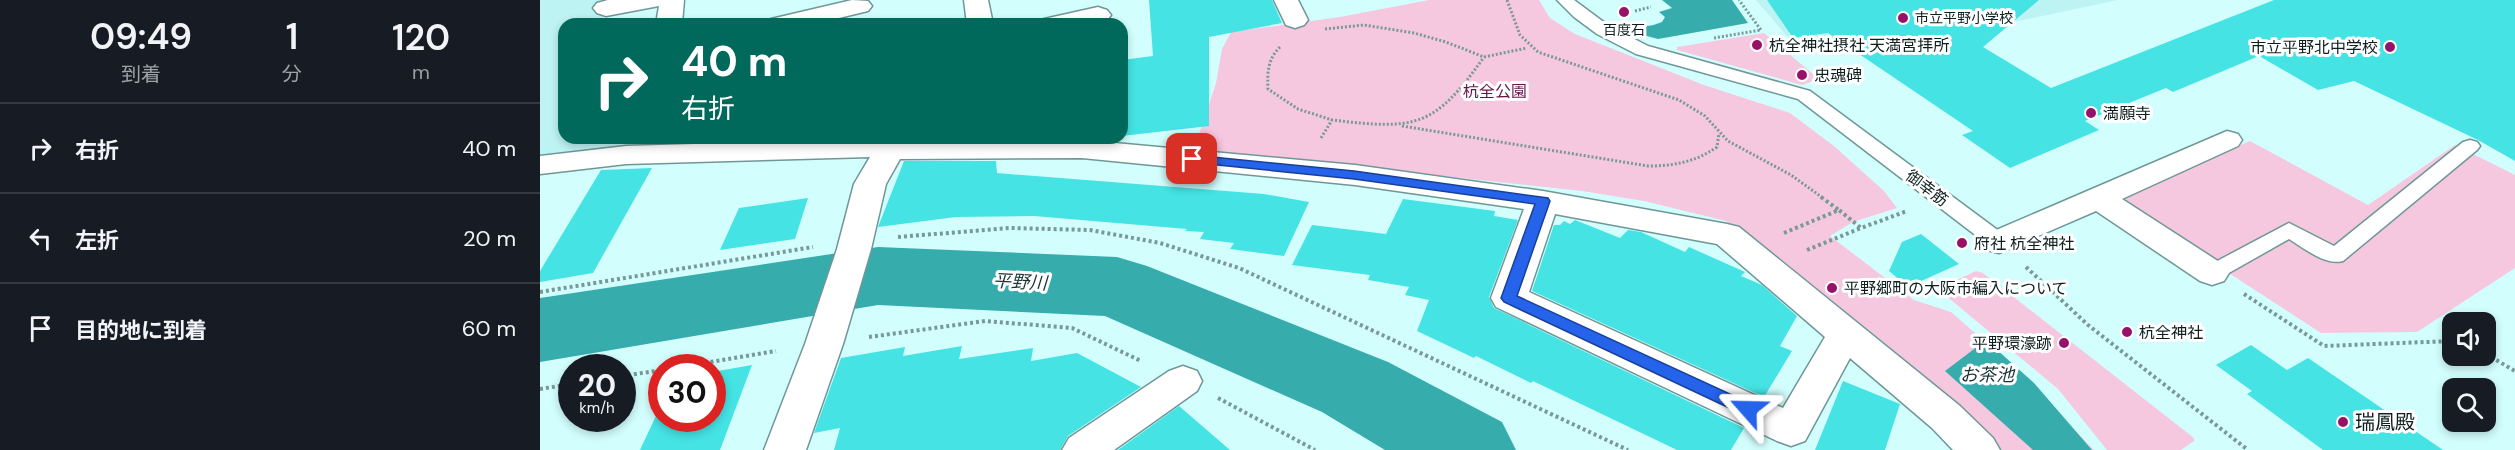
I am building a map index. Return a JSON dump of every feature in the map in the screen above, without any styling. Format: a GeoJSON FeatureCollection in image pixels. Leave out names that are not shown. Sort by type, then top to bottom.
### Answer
{"type":"FeatureCollection","features":[{"type":"Feature","properties":{"kind":"street"},"geometry":{"type":"LineString","coordinates":[[606,11],[653,0]]}},
{"type":"Feature","properties":{"kind":"street"},"geometry":{"type":"LineString","coordinates":[[670,18],[672,0]]}},
{"type":"Feature","properties":{"kind":"street"},"geometry":{"type":"LineString","coordinates":[[976,0],[979,18]]}},
{"type":"Feature","properties":{"kind":"street"},"geometry":{"type":"LineString","coordinates":[[814,18],[859,10]]}},
{"type":"Feature","properties":{"kind":"street"},"geometry":{"type":"LineString","coordinates":[[1080,18],[1102,13]]}},
{"type":"Feature","properties":{"kind":"street"},"geometry":{"type":"LineString","coordinates":[[1999,242],[2227,140]]}},
{"type":"Feature","properties":{"kind":"street"},"geometry":{"type":"LineString","coordinates":[[540,165],[626,155],[875,145],[967,144]]}},
{"type":"Feature","properties":{"kind":"street"},"geometry":{"type":"LineString","coordinates":[[1063,144],[1082,149],[1302,170],[1543,201],[1727,235],[1946,417],[1979,450]]}},
{"type":"Feature","properties":{"kind":"street"},"geometry":{"type":"LineString","coordinates":[[785,450],[824,344],[855,245],[870,184],[875,145]]}},
{"type":"Feature","properties":{"kind":"street"},"geometry":{"type":"LineString","coordinates":[[2098,198],[2212,273]]}},
{"type":"Feature","properties":{"kind":"street"},"geometry":{"type":"LineString","coordinates":[[1543,201],[1509,298],[1791,429],[1845,334]]}},
{"type":"Feature","properties":{"kind":"street"},"geometry":{"type":"LineString","coordinates":[[1083,450],[1183,381]]}},
{"type":"Feature","properties":{"kind":"lane","name":"御幸筋"},"geometry":{"type":"LineString","coordinates":[[1565,0],[1603,30],[1642,50],[1804,95],[1999,242]]}},
{"type":"Feature","properties":{"kind":"lane"},"geometry":{"type":"LineString","coordinates":[[2212,273],[2289,230],[2336,256],[2470,146]]}},
{"type":"Feature","properties":{"kind":"path"},"geometry":{"type":"LineString","coordinates":[[1507,0],[1523,42],[1528,47],[1548,57],[1679,100],[1705,116],[1728,141],[1791,175],[1861,228]]}},
{"type":"Feature","properties":{"kind":"path"},"geometry":{"type":"LineString","coordinates":[[1713,38],[1761,30],[1739,0]]}},
{"type":"Feature","properties":{"kind":"path"},"geometry":{"type":"LineString","coordinates":[[1321,29],[1364,26],[1414,33],[1446,42],[1484,57],[1528,47]]}},
{"type":"Feature","properties":{"kind":"path"},"geometry":{"type":"LineString","coordinates":[[1282,45],[1270,56],[1267,72],[1268,89],[1285,103],[1307,114],[1332,120],[1402,126],[1648,166],[1673,167],[1705,156],[1717,147],[1719,133]]}},
{"type":"Feature","properties":{"kind":"path"},"geometry":{"type":"LineString","coordinates":[[1402,126],[1431,117],[1445,106],[1484,57]]}},
{"type":"Feature","properties":{"kind":"path"},"geometry":{"type":"LineString","coordinates":[[1302,170],[1332,120]]}},
{"type":"Feature","properties":{"kind":"path"},"geometry":{"type":"LineString","coordinates":[[1807,250],[1941,199]]}},
{"type":"Feature","properties":{"kind":"path"},"geometry":{"type":"LineString","coordinates":[[1773,237],[1839,210]]}},
{"type":"Feature","properties":{"kind":"path"},"geometry":{"type":"LineString","coordinates":[[540,292],[855,245],[1010,228],[1090,230],[1160,243],[1239,267],[1628,450]]}},
{"type":"Feature","properties":{"kind":"path"},"geometry":{"type":"LineString","coordinates":[[1999,242],[2088,325],[2248,450]]}},
{"type":"Feature","properties":{"kind":"path"},"geometry":{"type":"LineString","coordinates":[[2212,273],[2324,346],[2442,341]]}},
{"type":"Feature","properties":{"kind":"path"},"geometry":{"type":"LineString","coordinates":[[726,360],[985,321],[1072,328],[1183,381],[1315,450]]}},
{"type":"Feature","properties":{"kind":"path"},"geometry":{"type":"LineString","coordinates":[[2496,360],[2515,371]]}},
{"type":"Feature","properties":{"kind":"path"},"geometry":{"type":"LineString","coordinates":[[540,389],[558,386]]}},
{"type":"Feature","properties":{"kind":"shaded area"},"geometry":{"type":"Polygon","coordinates":[[[540,0],[609,0],[603,18],[558,18],[558,144],[743,144],[740,152],[540,165],[540,0]]]}},
{"type":"Feature","properties":{"kind":"shaded area","name":"市立平野小学校"},"geometry":{"type":"Polygon","coordinates":[[[1756,0],[2118,0],[1924,41],[1886,35],[1802,54],[1756,0]]]}},
{"type":"Feature","properties":{"kind":"green space","name":"杭全公園"},"geometry":{"type":"Polygon","coordinates":[[[1429,0],[1539,0],[1550,18],[1575,34],[1704,85],[1790,113],[1834,146],[1884,191],[1897,208],[1853,222],[1830,236],[1914,300],[1951,312],[2008,362],[2094,450],[2002,450],[1979,424],[1905,361],[1809,289],[1726,221],[1644,201],[1582,191],[1194,149],[1216,83],[1222,49],[1231,32],[1340,17],[1429,0]]]}},
{"type":"Feature","properties":{"kind":"green space"},"geometry":{"type":"Polygon","coordinates":[[[1764,33],[1819,79],[1802,85],[1677,50],[1677,47],[1764,33]]]}},
{"type":"Feature","properties":{"kind":"green space"},"geometry":{"type":"Polygon","coordinates":[[[2250,141],[2368,205],[2455,145],[2515,175],[2515,268],[2448,312],[2442,312],[2442,316],[2417,332],[2321,333],[2115,199],[2250,141]]]}},
{"type":"Feature","properties":{"kind":"green space"},"geometry":{"type":"Polygon","coordinates":[[[1976,271],[1983,273],[2194,438],[2194,441],[2181,450],[2107,450],[2058,389],[1939,290],[1976,271]]]}},
{"type":"Feature","properties":{"kind":"water"},"geometry":{"type":"Polygon","coordinates":[[[1662,0],[1732,0],[1748,23],[1658,39],[1632,32],[1623,24],[1632,22],[1640,26],[1647,26],[1662,22],[1665,17],[1659,12],[1672,8],[1662,0]]]}},
{"type":"Feature","properties":{"kind":"water","name":"お茶池"},"geometry":{"type":"Polygon","coordinates":[[[1986,340],[2034,383],[2092,450],[2033,450],[1945,371],[1986,340]]]}},
{"type":"Feature","properties":{"kind":"building"},"geometry":{"type":"Polygon","coordinates":[[[1149,0],[1272,0],[1282,23],[1209,37],[1209,126],[1128,135],[1128,59],[1153,56],[1149,0]]]}},
{"type":"Feature","properties":{"kind":"building"},"geometry":{"type":"Polygon","coordinates":[[[1767,0],[2039,0],[1983,47],[2051,88],[2274,0],[2515,0],[2515,161],[2478,140],[2354,81],[2318,90],[2259,56],[2173,92],[2166,88],[2085,121],[2099,130],[2010,168],[1962,135],[1973,131],[1828,33],[1793,38],[1767,0]]]}},
{"type":"Feature","properties":{"kind":"building"},"geometry":{"type":"Polygon","coordinates":[[[904,161],[996,161],[997,173],[1264,194],[1309,202],[1284,256],[1230,249],[1234,243],[1200,239],[1204,232],[1185,231],[1187,229],[1034,216],[956,217],[878,227],[904,161]]]}},
{"type":"Feature","properties":{"kind":"building"},"geometry":{"type":"Polygon","coordinates":[[[652,168],[593,273],[540,282],[540,271],[601,170],[652,168]]]}},
{"type":"Feature","properties":{"kind":"building"},"geometry":{"type":"Polygon","coordinates":[[[808,198],[795,239],[720,250],[739,208],[808,198]]]}},
{"type":"Feature","properties":{"kind":"building"},"geometry":{"type":"Polygon","coordinates":[[[1403,199],[1495,211],[1494,216],[1518,220],[1489,297],[1494,308],[1744,428],[1731,450],[1677,450],[1533,381],[1531,383],[1417,331],[1429,300],[1405,295],[1409,287],[1368,280],[1370,275],[1292,265],[1312,225],[1386,234],[1403,199]]]}},
{"type":"Feature","properties":{"kind":"building"},"geometry":{"type":"Polygon","coordinates":[[[1575,220],[1620,238],[1628,230],[1641,232],[1685,252],[1689,247],[1745,272],[1741,276],[1762,285],[1797,316],[1780,346],[1792,351],[1764,397],[1532,291],[1554,225],[1560,225],[1564,221],[1570,224],[1575,220]]]}},
{"type":"Feature","properties":{"kind":"building"},"geometry":{"type":"Polygon","coordinates":[[[1921,234],[1959,264],[1908,287],[1889,271],[1902,242],[1921,234]]]}},
{"type":"Feature","properties":{"kind":"building","name":"瑞鳳殿"},"geometry":{"type":"Polygon","coordinates":[[[2251,345],[2287,370],[2308,358],[2443,450],[2323,450],[2247,394],[2252,391],[2216,365],[2251,345]]]}},
{"type":"Feature","properties":{"kind":"building"},"geometry":{"type":"Polygon","coordinates":[[[962,346],[959,359],[1033,348],[1031,361],[1077,353],[1141,387],[1068,436],[1060,450],[834,450],[840,428],[814,433],[841,358],[905,347],[903,356],[962,346]]]}},
{"type":"Feature","properties":{"kind":"building"},"geometry":{"type":"Polygon","coordinates":[[[752,365],[720,450],[640,450],[648,432],[726,432],[726,370],[752,365]]]}},
{"type":"Feature","properties":{"kind":"building"},"geometry":{"type":"Polygon","coordinates":[[[1843,381],[1900,404],[1885,450],[1815,450],[1843,381]]]}},
{"type":"Feature","properties":{"kind":"building"},"geometry":{"type":"Polygon","coordinates":[[[1179,406],[1230,450],[1118,450],[1179,406]]]}},
{"type":"Feature","properties":{"kind":"waterway","name":"平野川"},"geometry":{"type":"LineString","coordinates":[[540,330],[878,276],[1117,287],[1355,387],[1467,450]]}},
{"type":"Feature","properties":{"kind":"place","name":"百度石"},"geometry":{"type":"Point","coordinates":[1624,12]}},
{"type":"Feature","properties":{"kind":"place","name":"市立平野小学校"},"geometry":{"type":"Point","coordinates":[1903,18]}},
{"type":"Feature","properties":{"kind":"place","name":"杭全神社摂社 天満宮拝所"},"geometry":{"type":"Point","coordinates":[1757,45]}},
{"type":"Feature","properties":{"kind":"place","name":"市立平野北中学校"},"geometry":{"type":"Point","coordinates":[2390,47]}},
{"type":"Feature","properties":{"kind":"place","name":"忠魂碑"},"geometry":{"type":"Point","coordinates":[1802,75]}},
{"type":"Feature","properties":{"kind":"place","name":"満願寺"},"geometry":{"type":"Point","coordinates":[2091,113]}},
{"type":"Feature","properties":{"kind":"place","name":"府社 杭全神社"},"geometry":{"type":"Point","coordinates":[1962,243]}},
{"type":"Feature","properties":{"kind":"place","name":"平野郷町の大阪市編入について"},"geometry":{"type":"Point","coordinates":[1832,288]}},
{"type":"Feature","properties":{"kind":"place","name":"杭全神社"},"geometry":{"type":"Point","coordinates":[2127,332]}},
{"type":"Feature","properties":{"kind":"place","name":"平野環濠跡"},"geometry":{"type":"Point","coordinates":[2064,343]}},
{"type":"Feature","properties":{"kind":"place","name":"瑞鳳殿"},"geometry":{"type":"Point","coordinates":[2343,422]}},
{"type":"Feature","properties":{"kind":"route"},"geometry":{"type":"LineString","coordinates":[[1192,159],[1354,175],[1543,201],[1509,298],[1748,409]]}}]}
